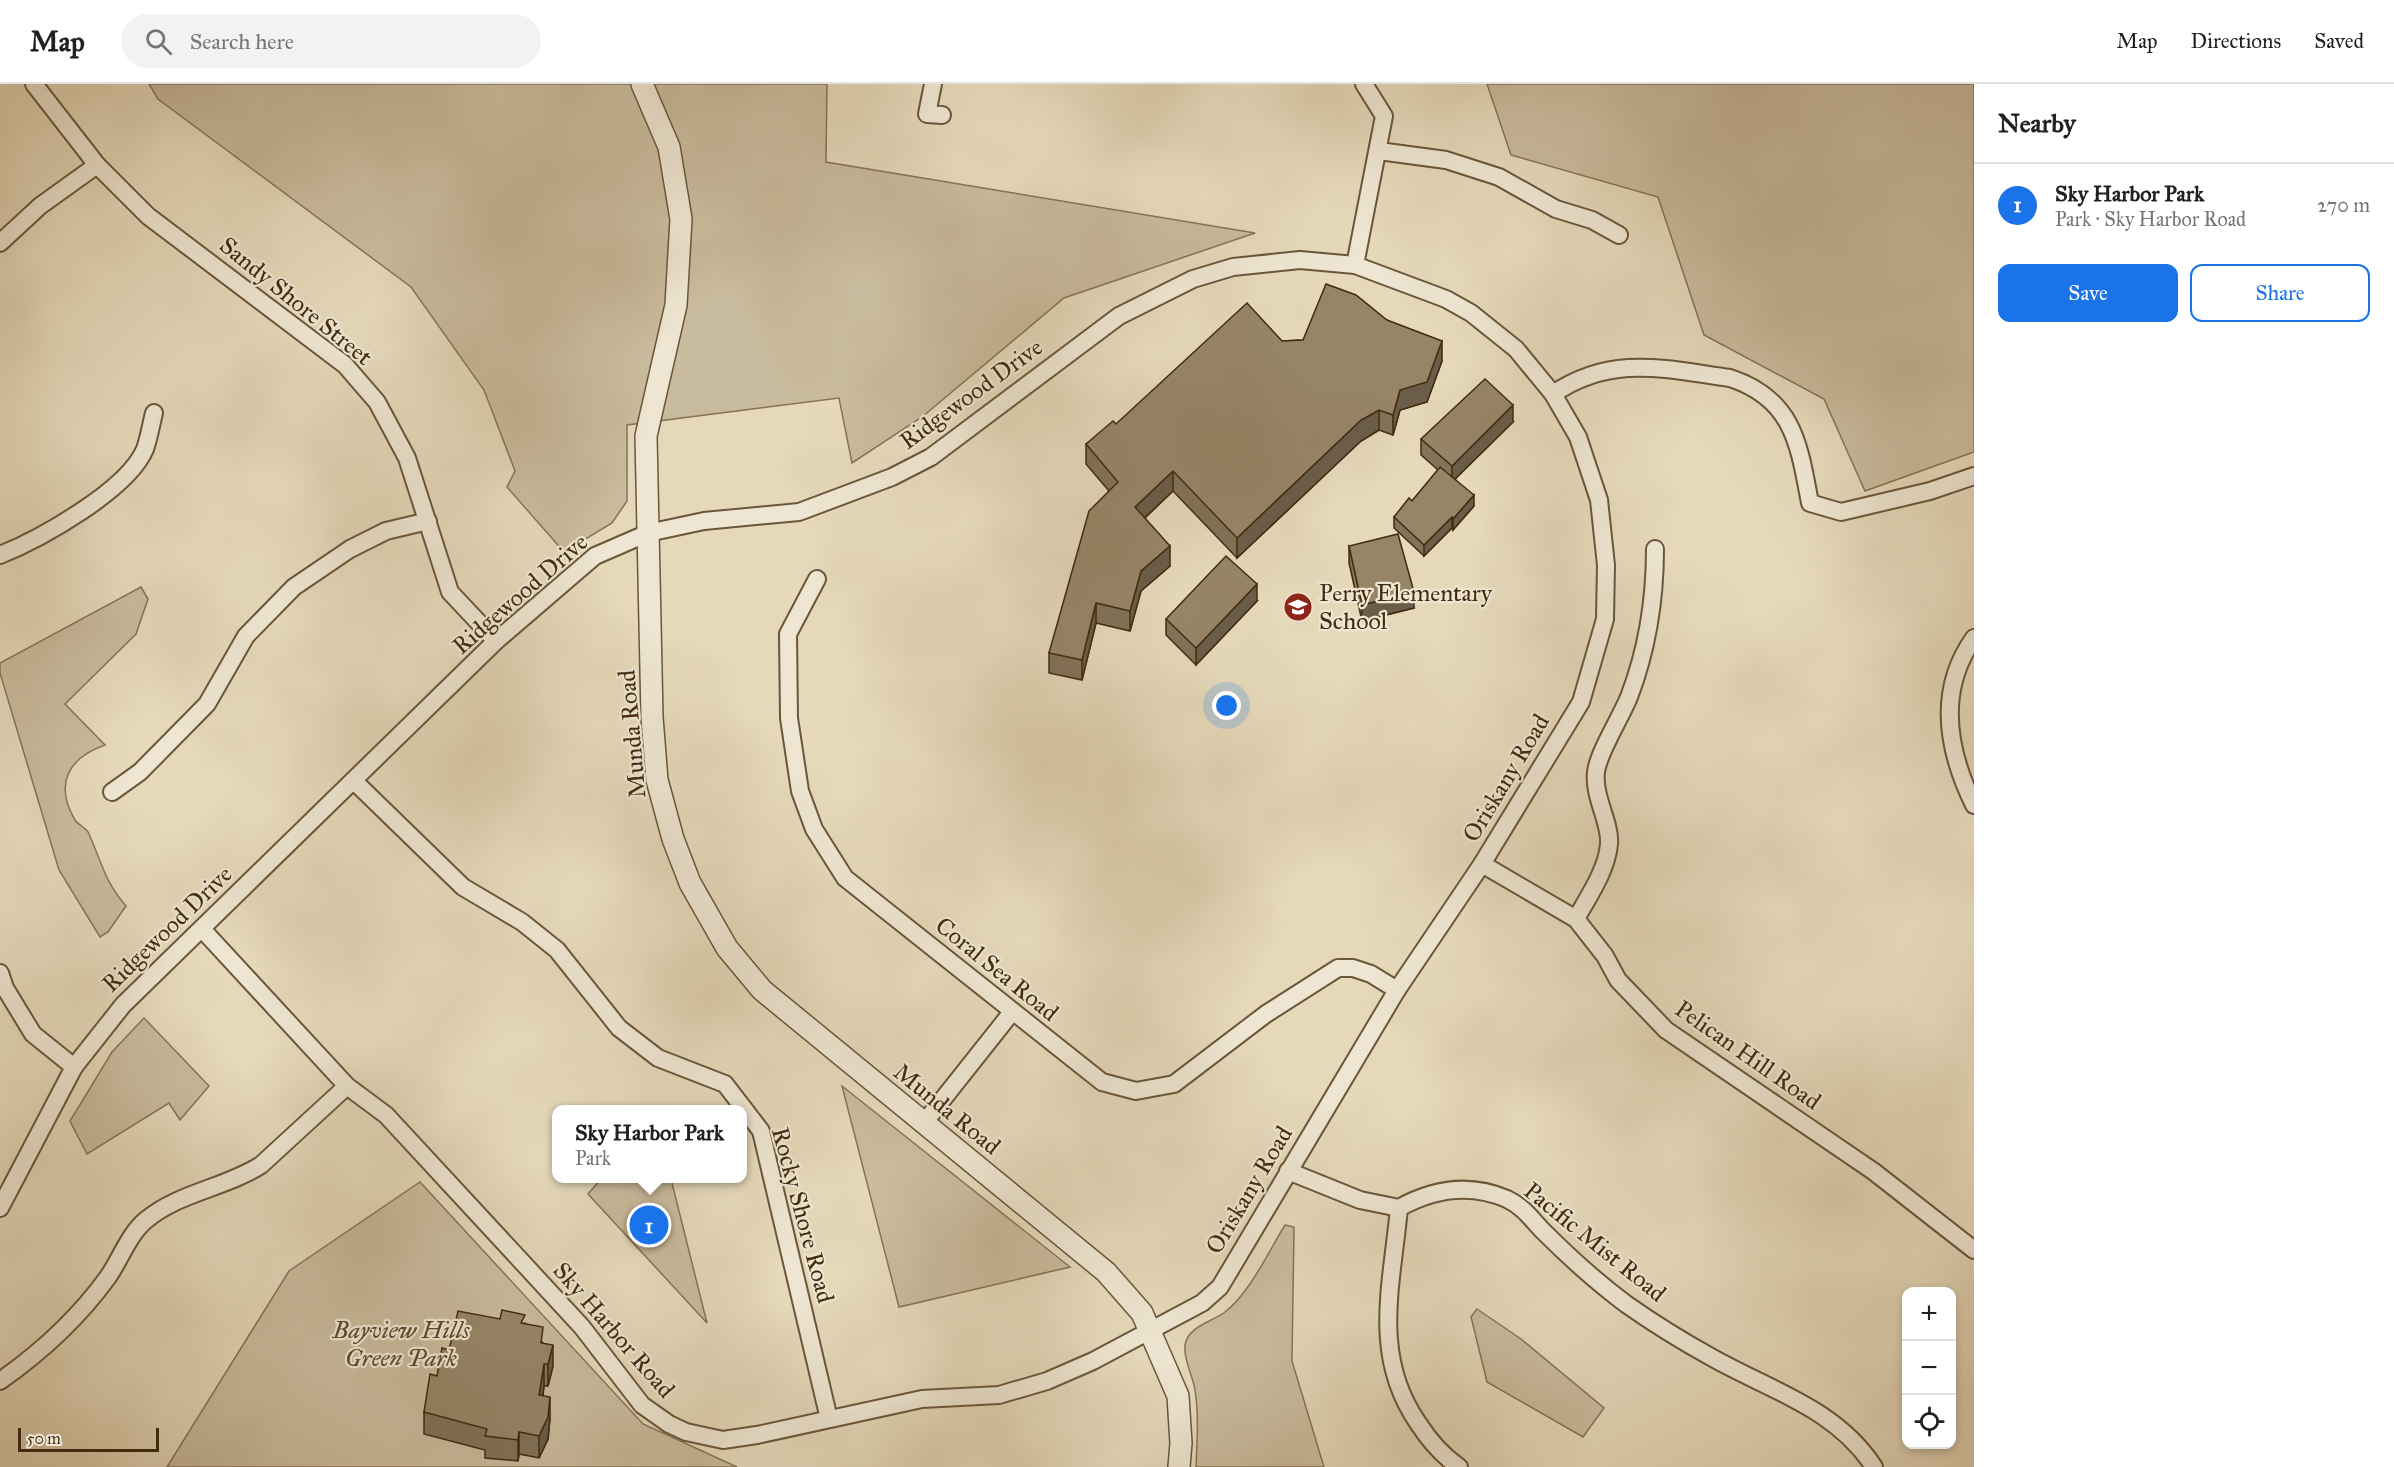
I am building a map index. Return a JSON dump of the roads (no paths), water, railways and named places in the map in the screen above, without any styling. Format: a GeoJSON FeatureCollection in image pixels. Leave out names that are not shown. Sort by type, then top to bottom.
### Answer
{"type":"FeatureCollection","features":[{"type":"Feature","properties":{"kind":"street","name":"Munda Road"},"geometry":{"type":"LineString","coordinates":[[642,84],[669,147],[681,219],[676,305],[646,436],[652,717],[657,780],[673,839],[690,883],[727,948],[762,990],[1106,1272],[1142,1313],[1178,1396],[1181,1443],[1179,1467]]}},
{"type":"Feature","properties":{"kind":"street"},"geometry":{"type":"LineString","coordinates":[[933,84],[927,114],[942,115]]}},
{"type":"Feature","properties":{"kind":"street"},"geometry":{"type":"LineString","coordinates":[[1355,265],[1384,116],[1364,84]]}},
{"type":"Feature","properties":{"kind":"street","name":"Sandy Shore Street"},"geometry":{"type":"LineString","coordinates":[[39,91],[97,165],[148,216],[345,365],[377,402],[402,449],[450,592],[496,641]]}},
{"type":"Feature","properties":{"kind":"street"},"geometry":{"type":"LineString","coordinates":[[1379,151],[1446,160],[1498,177],[1556,210],[1592,219],[1619,235]]}},
{"type":"Feature","properties":{"kind":"street"},"geometry":{"type":"LineString","coordinates":[[0,243],[40,207],[97,165]]}},
{"type":"Feature","properties":{"kind":"street","name":"Ridgewood Drive"},"geometry":{"type":"LineString","coordinates":[[0,1208],[74,1067],[123,1005],[496,641],[595,556],[648,532],[704,521],[799,512],[892,477],[931,457],[1119,316],[1193,279],[1233,267],[1300,260],[1355,265]]}},
{"type":"Feature","properties":{"kind":"street","name":"Oriskany Road"},"geometry":{"type":"LineString","coordinates":[[1150,1331],[1202,1303],[1220,1287],[1397,990],[1482,864],[1581,702],[1605,619],[1606,565],[1599,500],[1578,437],[1553,394],[1516,349],[1471,313],[1446,298],[1355,265]]}},
{"type":"Feature","properties":{"kind":"street"},"geometry":{"type":"LineString","coordinates":[[1553,394],[1595,372],[1628,366],[1719,376],[1743,382],[1776,405],[1791,426],[1799,448],[1810,503],[1841,512],[1930,491],[1974,476]]}},
{"type":"Feature","properties":{"kind":"street"},"geometry":{"type":"LineString","coordinates":[[0,555],[26,544],[71,519],[130,470],[144,450],[154,413]]}},
{"type":"Feature","properties":{"kind":"street"},"geometry":{"type":"LineString","coordinates":[[112,792],[140,772],[207,704],[246,636],[294,587],[350,549],[386,531],[428,521]]}},
{"type":"Feature","properties":{"kind":"street"},"geometry":{"type":"LineString","coordinates":[[1576,919],[1598,880],[1609,843],[1596,791],[1596,771],[1629,696],[1644,648],[1655,574],[1654,549]]}},
{"type":"Feature","properties":{"kind":"street","name":"Coral Sea Road"},"geometry":{"type":"LineString","coordinates":[[816,579],[788,634],[789,718],[800,791],[814,829],[845,878],[1102,1082],[1136,1091],[1174,1084],[1266,1014],[1338,968],[1353,968],[1371,974],[1397,990]]}},
{"type":"Feature","properties":{"kind":"street"},"geometry":{"type":"LineString","coordinates":[[1974,638],[1960,663],[1950,691],[1948,714],[1956,763],[1974,805]]}},
{"type":"Feature","properties":{"kind":"street","name":"Rocky Shore Road"},"geometry":{"type":"LineString","coordinates":[[354,781],[463,887],[522,922],[557,950],[619,1028],[658,1058],[725,1084],[742,1105]]}},
{"type":"Feature","properties":{"kind":"street","name":"Pelican Hill Road"},"geometry":{"type":"LineString","coordinates":[[1482,864],[1576,919],[1605,956],[1618,980],[1666,1030],[1873,1172],[1974,1250]]}},
{"type":"Feature","properties":{"kind":"street","name":"Sky Harbor Road"},"geometry":{"type":"LineString","coordinates":[[202,929],[347,1086],[386,1115],[582,1327],[625,1384],[655,1416],[686,1432],[723,1440],[757,1436],[922,1399],[999,1395],[1047,1381],[1093,1361],[1150,1331]]}},
{"type":"Feature","properties":{"kind":"street"},"geometry":{"type":"LineString","coordinates":[[0,973],[5,988],[33,1034],[74,1067]]}},
{"type":"Feature","properties":{"kind":"street"},"geometry":{"type":"LineString","coordinates":[[924,1123],[1011,1012]]}},
{"type":"Feature","properties":{"kind":"street"},"geometry":{"type":"LineString","coordinates":[[0,1381],[75,1316],[107,1278],[133,1235],[145,1220],[181,1198],[247,1174],[261,1165],[347,1086]]}},
{"type":"Feature","properties":{"kind":"street","name":"Rocky Shore Road"},"geometry":{"type":"LineString","coordinates":[[747,1112],[761,1131],[829,1419]]}},
{"type":"Feature","properties":{"kind":"street"},"geometry":{"type":"LineString","coordinates":[[1288,1171],[1360,1200],[1399,1208],[1387,1310],[1388,1346],[1393,1374],[1405,1404],[1429,1439],[1459,1467]]}},
{"type":"Feature","properties":{"kind":"street","name":"Pacific Mist Road"},"geometry":{"type":"LineString","coordinates":[[1399,1208],[1423,1197],[1458,1188],[1480,1191],[1507,1199],[1524,1209],[1545,1234],[1624,1302],[1710,1357],[1754,1377],[1823,1415],[1857,1444],[1874,1467]]}},
{"type":"Feature","properties":{"kind":"place","name":"Perry Elementary School"},"geometry":{"type":"Point","coordinates":[1298,607]}},
{"type":"Feature","properties":{"kind":"place","name":"Sky Harbor Park"},"geometry":{"type":"Point","coordinates":[649,1225]}},
{"type":"Feature","properties":{"kind":"park label","name":"Bayview Hills Green Park"},"geometry":{"type":"Point","coordinates":[401,1344]}}]}
